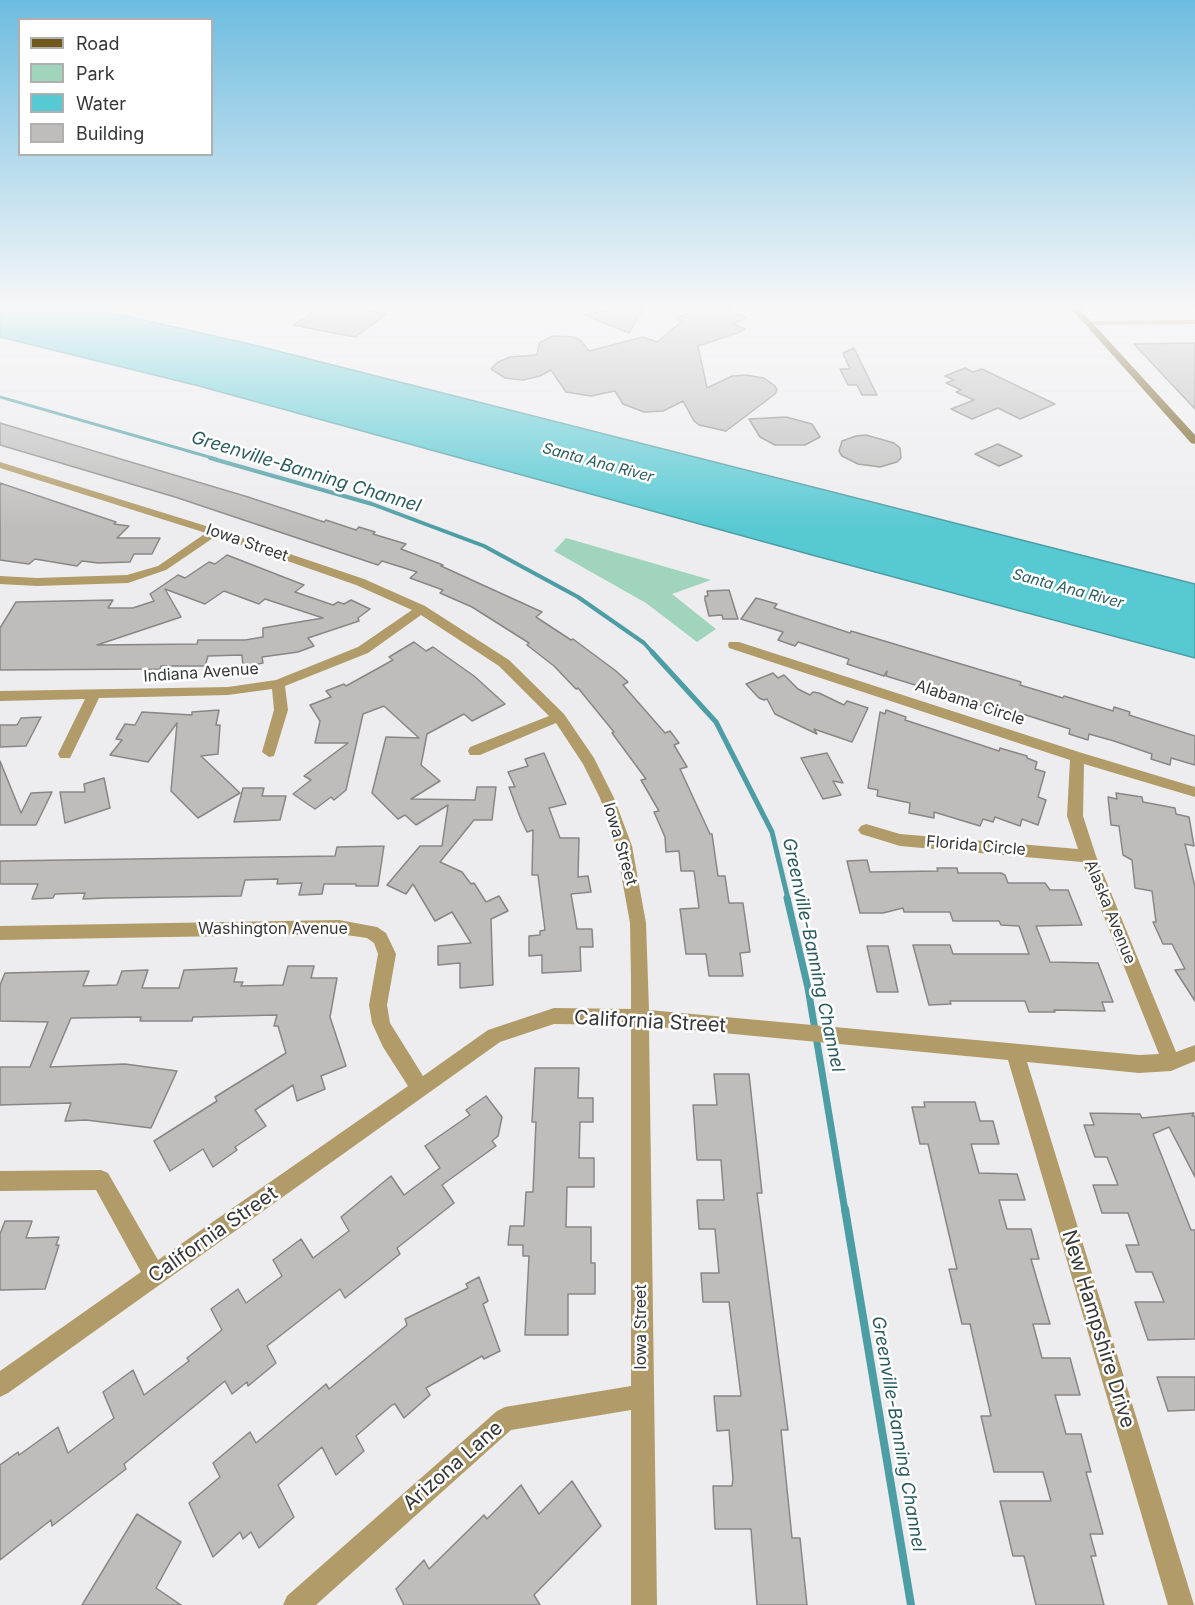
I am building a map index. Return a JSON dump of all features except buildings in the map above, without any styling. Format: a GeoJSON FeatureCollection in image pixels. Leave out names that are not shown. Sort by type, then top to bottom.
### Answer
{"type":"FeatureCollection","features":[{"type":"Feature","properties":{"kind":"main road"},"geometry":{"type":"LineString","coordinates":[[1140,380],[1195,441]]}},
{"type":"Feature","properties":{"kind":"street","name":"Iowa Street"},"geometry":{"type":"LineString","coordinates":[[0,465],[215,532],[360,582],[421,609],[504,663],[559,717],[589,762],[607,798],[624,846],[638,923],[644,1605]]}},
{"type":"Feature","properties":{"kind":"street"},"geometry":{"type":"LineString","coordinates":[[0,580],[112,581],[136,577],[162,568],[215,532]]}},
{"type":"Feature","properties":{"kind":"street","name":"Indiana Avenue"},"geometry":{"type":"LineString","coordinates":[[0,696],[228,691],[278,684],[363,650],[421,609]]}},
{"type":"Feature","properties":{"kind":"street","name":"Alabama Circle"},"geometry":{"type":"LineString","coordinates":[[734,645],[1077,757],[1195,792]]}},
{"type":"Feature","properties":{"kind":"street"},"geometry":{"type":"LineString","coordinates":[[269,752],[281,710],[278,684]]}},
{"type":"Feature","properties":{"kind":"street"},"geometry":{"type":"LineString","coordinates":[[65,754],[94,695]]}},
{"type":"Feature","properties":{"kind":"street"},"geometry":{"type":"LineString","coordinates":[[475,751],[559,717]]}},
{"type":"Feature","properties":{"kind":"street","name":"Alaska Avenue"},"geometry":{"type":"LineString","coordinates":[[1077,757],[1075,816],[1088,856],[1171,1062]]}},
{"type":"Feature","properties":{"kind":"street","name":"Florida Circle"},"geometry":{"type":"LineString","coordinates":[[866,830],[900,840],[1088,856]]}},
{"type":"Feature","properties":{"kind":"street","name":"Washington Avenue"},"geometry":{"type":"LineString","coordinates":[[0,933],[339,927],[371,932],[380,938],[387,954],[378,1005],[381,1023],[389,1041],[420,1088]]}},
{"type":"Feature","properties":{"kind":"street","name":"California Street"},"geometry":{"type":"LineString","coordinates":[[0,1385],[494,1036],[554,1016],[640,1017],[1139,1064],[1171,1062],[1195,1053]]}},
{"type":"Feature","properties":{"kind":"street","name":"New Hampshire Drive"},"geometry":{"type":"LineString","coordinates":[[1014,1054],[1181,1605]]}},
{"type":"Feature","properties":{"kind":"street"},"geometry":{"type":"LineString","coordinates":[[0,1181],[100,1180],[155,1276]]}},
{"type":"Feature","properties":{"kind":"street","name":"Arizona Lane"},"geometry":{"type":"LineString","coordinates":[[296,1605],[505,1419],[642,1396]]}},
{"type":"Feature","properties":{"kind":"green space"},"geometry":{"type":"Polygon","coordinates":[[[566,538],[711,580],[672,594],[716,629],[697,642],[646,603],[554,551],[566,538]]]}},
{"type":"Feature","properties":{"kind":"water","name":"Santa Ana River"},"geometry":{"type":"Polygon","coordinates":[[[174,380],[391,380],[1195,584],[1195,658],[812,555],[174,380]]]}},
{"type":"Feature","properties":{"kind":"waterway","name":"Greenville-Banning Channel"},"geometry":{"type":"LineString","coordinates":[[0,397],[216,459]]}},
{"type":"Feature","properties":{"kind":"waterway","name":"Greenville-Banning Channel"},"geometry":{"type":"LineString","coordinates":[[210,458],[372,504],[484,546],[578,597],[644,643],[653,653]]}},
{"type":"Feature","properties":{"kind":"waterway","name":"Greenville-Banning Channel"},"geometry":{"type":"LineString","coordinates":[[652,652],[716,722],[772,832],[788,899]]}},
{"type":"Feature","properties":{"kind":"waterway","name":"Greenville-Banning Channel"},"geometry":{"type":"LineString","coordinates":[[787,898],[808,988],[845,1211]]}},
{"type":"Feature","properties":{"kind":"waterway","name":"Greenville-Banning Channel"},"geometry":{"type":"LineString","coordinates":[[845,1209],[911,1605]]}}]}
